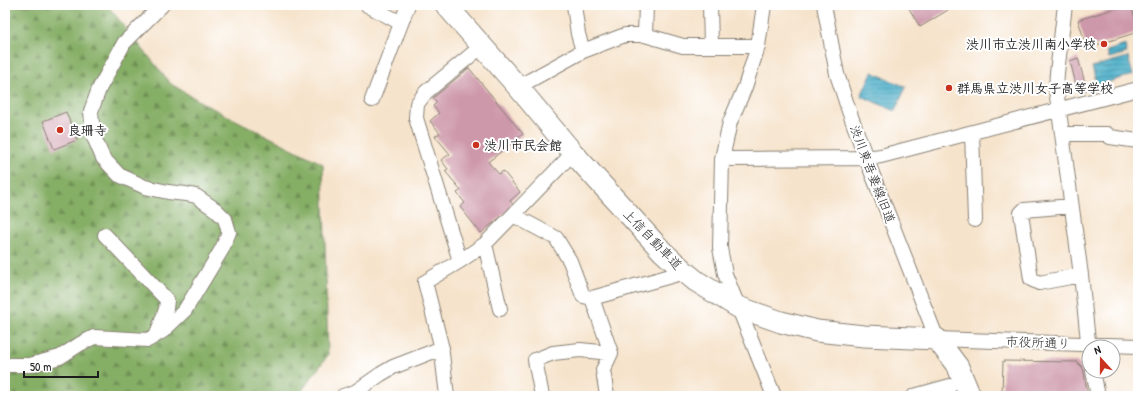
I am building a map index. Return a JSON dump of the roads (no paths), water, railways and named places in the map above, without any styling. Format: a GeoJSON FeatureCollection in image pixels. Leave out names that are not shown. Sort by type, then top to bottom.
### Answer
{"type":"FeatureCollection","features":[{"type":"Feature","properties":{"kind":"highway","name":"上信自動車道"},"geometry":{"type":"LineString","coordinates":[[446,5],[518,87],[573,153],[662,251],[696,281],[738,307],[781,322],[817,331],[864,336],[937,339]]}},
{"type":"Feature","properties":{"kind":"highway"},"geometry":{"type":"LineString","coordinates":[[937,339],[943,367],[952,391]]}},
{"type":"Feature","properties":{"kind":"highway"},"geometry":{"type":"LineString","coordinates":[[937,339],[958,367],[970,396]]}},
{"type":"Feature","properties":{"kind":"street"},"geometry":{"type":"LineString","coordinates":[[5,365],[30,365],[60,357],[94,337],[148,340],[157,335],[185,310],[222,249],[230,232],[225,219],[216,210],[196,196],[145,187],[119,175],[103,158],[93,135],[91,111],[99,89],[124,43],[162,5]]}},
{"type":"Feature","properties":{"kind":"street"},"geometry":{"type":"LineString","coordinates":[[367,5],[401,23]]}},
{"type":"Feature","properties":{"kind":"street"},"geometry":{"type":"LineString","coordinates":[[372,100],[408,5]]}},
{"type":"Feature","properties":{"kind":"street"},"geometry":{"type":"LineString","coordinates":[[574,5],[578,34],[583,51]]}},
{"type":"Feature","properties":{"kind":"street"},"geometry":{"type":"LineString","coordinates":[[645,36],[646,5]]}},
{"type":"Feature","properties":{"kind":"street"},"geometry":{"type":"LineString","coordinates":[[710,5],[711,46]]}},
{"type":"Feature","properties":{"kind":"street"},"geometry":{"type":"LineString","coordinates":[[764,5],[758,46],[745,87],[730,122],[722,160],[720,248],[725,274],[774,396]]}},
{"type":"Feature","properties":{"kind":"street","name":"渋川東吾妻線旧道"},"geometry":{"type":"LineString","coordinates":[[824,5],[837,74],[849,111],[937,339]]}},
{"type":"Feature","properties":{"kind":"street"},"geometry":{"type":"LineString","coordinates":[[1065,5],[1056,73],[1056,89],[1081,275],[1087,339]]}},
{"type":"Feature","properties":{"kind":"street"},"geometry":{"type":"LineString","coordinates":[[518,87],[564,60],[583,51],[626,35],[645,36],[683,46],[758,46]]}},
{"type":"Feature","properties":{"kind":"street"},"geometry":{"type":"LineString","coordinates":[[460,261],[416,118],[417,104],[426,92],[482,46]]}},
{"type":"Feature","properties":{"kind":"street"},"geometry":{"type":"LineString","coordinates":[[722,160],[866,158],[881,156],[1138,89]]}},
{"type":"Feature","properties":{"kind":"street"},"geometry":{"type":"LineString","coordinates":[[972,133],[976,220]]}},
{"type":"Feature","properties":{"kind":"street"},"geometry":{"type":"LineString","coordinates":[[1062,134],[1107,134],[1110,137],[1138,141]]}},
{"type":"Feature","properties":{"kind":"street"},"geometry":{"type":"LineString","coordinates":[[447,396],[442,348],[425,282],[485,244],[573,153]]}},
{"type":"Feature","properties":{"kind":"street"},"geometry":{"type":"LineString","coordinates":[[1071,206],[1024,210],[1021,213],[1031,279],[1039,283],[1081,275]]}},
{"type":"Feature","properties":{"kind":"street"},"geometry":{"type":"LineString","coordinates":[[513,215],[556,238],[570,261],[583,296],[592,298],[685,272]]}},
{"type":"Feature","properties":{"kind":"street"},"geometry":{"type":"LineString","coordinates":[[105,235],[167,300],[166,309],[157,335]]}},
{"type":"Feature","properties":{"kind":"street"},"geometry":{"type":"LineString","coordinates":[[485,244],[500,309]]}},
{"type":"Feature","properties":{"kind":"street"},"geometry":{"type":"LineString","coordinates":[[592,298],[611,353],[603,370],[607,396]]}},
{"type":"Feature","properties":{"kind":"street","name":"市役所通り"},"geometry":{"type":"LineString","coordinates":[[937,339],[1081,347]]}},
{"type":"Feature","properties":{"kind":"street","name":"市役所通り"},"geometry":{"type":"LineString","coordinates":[[1121,346],[1138,346]]}},
{"type":"Feature","properties":{"kind":"street"},"geometry":{"type":"LineString","coordinates":[[343,396],[355,392],[393,367],[442,348]]}},
{"type":"Feature","properties":{"kind":"street"},"geometry":{"type":"LineString","coordinates":[[542,396],[535,360],[553,353],[580,350],[611,353]]}},
{"type":"Feature","properties":{"kind":"street"},"geometry":{"type":"LineString","coordinates":[[1095,379],[1098,396]]}},
{"type":"Feature","properties":{"kind":"street"},"geometry":{"type":"LineString","coordinates":[[914,396],[952,391]]}},
{"type":"Feature","properties":{"kind":"water"},"geometry":{"type":"Polygon","coordinates":[[[1125,45],[1127,53],[1109,58],[1107,51],[1125,45]]]}},
{"type":"Feature","properties":{"kind":"water"},"geometry":{"type":"Polygon","coordinates":[[[1128,57],[1133,75],[1097,85],[1092,67],[1128,57]]]}},
{"type":"Feature","properties":{"kind":"water"},"geometry":{"type":"Polygon","coordinates":[[[872,72],[906,87],[895,111],[861,96],[872,72]]]}},
{"type":"Feature","properties":{"kind":"place","name":"渋川市立渋川南小学校"},"geometry":{"type":"Point","coordinates":[1104,44]}},
{"type":"Feature","properties":{"kind":"place","name":"群馬県立渋川女子高等学校"},"geometry":{"type":"Point","coordinates":[949,88]}},
{"type":"Feature","properties":{"kind":"place","name":"良珊寺"},"geometry":{"type":"Point","coordinates":[60,130]}},
{"type":"Feature","properties":{"kind":"place","name":"渋川市民会館"},"geometry":{"type":"Point","coordinates":[476,145]}}]}
